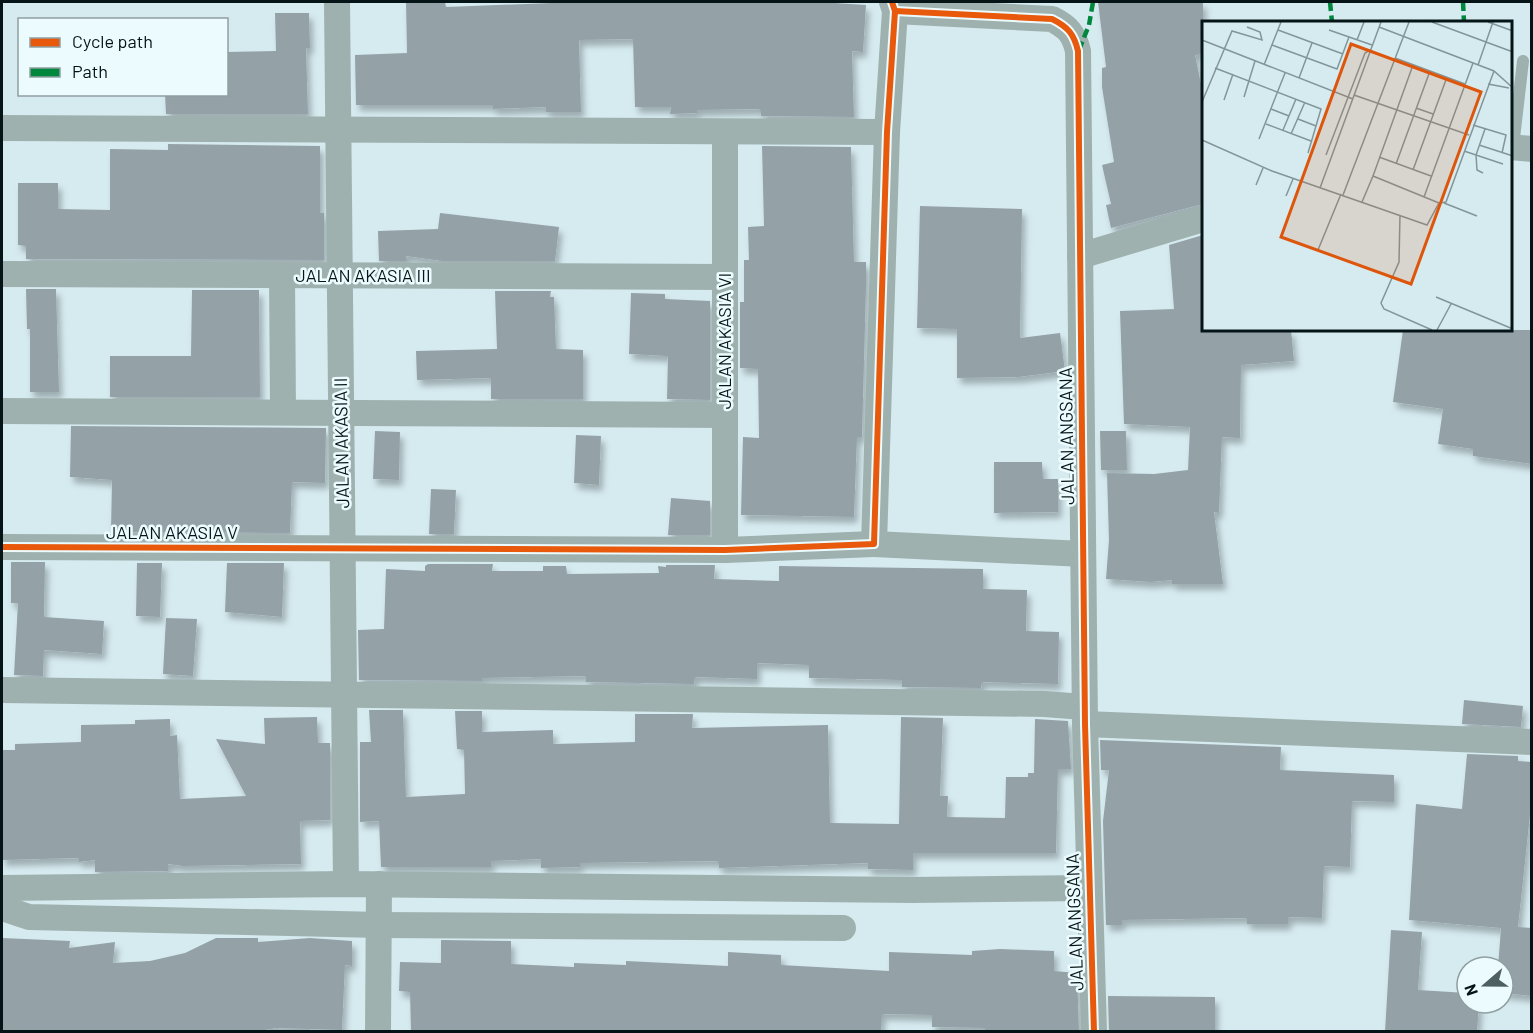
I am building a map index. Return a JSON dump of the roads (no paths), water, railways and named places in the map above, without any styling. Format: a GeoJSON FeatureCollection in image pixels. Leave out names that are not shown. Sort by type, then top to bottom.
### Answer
{"type":"FeatureCollection","features":[{"type":"Feature","properties":{"kind":"street","name":"JALAN AKASIA II"},"geometry":{"type":"LineString","coordinates":[[337,2],[346,884]]}},
{"type":"Feature","properties":{"kind":"street"},"geometry":{"type":"LineString","coordinates":[[874,544],[887,132],[894,6]]}},
{"type":"Feature","properties":{"kind":"street","name":"JALAN ANGSANA"},"geometry":{"type":"LineString","coordinates":[[894,6],[1052,19],[1065,26],[1074,36],[1078,51],[1085,716],[1094,1032]]}},
{"type":"Feature","properties":{"kind":"street"},"geometry":{"type":"LineString","coordinates":[[2,128],[887,132]]}},
{"type":"Feature","properties":{"kind":"street","name":"JALAN AKASIA VI"},"geometry":{"type":"LineString","coordinates":[[725,132],[725,550]]}},
{"type":"Feature","properties":{"kind":"street"},"geometry":{"type":"LineString","coordinates":[[1080,256],[1202,219]]}},
{"type":"Feature","properties":{"kind":"street","name":"JALAN AKASIA III"},"geometry":{"type":"LineString","coordinates":[[2,274],[725,277]]}},
{"type":"Feature","properties":{"kind":"street"},"geometry":{"type":"LineString","coordinates":[[282,275],[283,412]]}},
{"type":"Feature","properties":{"kind":"street"},"geometry":{"type":"LineString","coordinates":[[2,411],[725,415]]}},
{"type":"Feature","properties":{"kind":"street","name":"JALAN AKASIA V"},"geometry":{"type":"LineString","coordinates":[[2,547],[725,550],[874,544],[1083,554]]}},
{"type":"Feature","properties":{"kind":"street"},"geometry":{"type":"LineString","coordinates":[[2,690],[1044,704],[1085,716],[1532,742]]}},
{"type":"Feature","properties":{"kind":"street"},"geometry":{"type":"LineString","coordinates":[[2,888],[346,884],[912,890],[1089,888]]}},
{"type":"Feature","properties":{"kind":"street"},"geometry":{"type":"LineString","coordinates":[[378,1032],[380,884]]}},
{"type":"Feature","properties":{"kind":"street"},"geometry":{"type":"LineString","coordinates":[[2,908],[29,917],[380,925],[843,928]]}},
{"type":"Feature","properties":{"kind":"lane"},"geometry":{"type":"LineString","coordinates":[[1518,148],[1523,61]]}}]}
